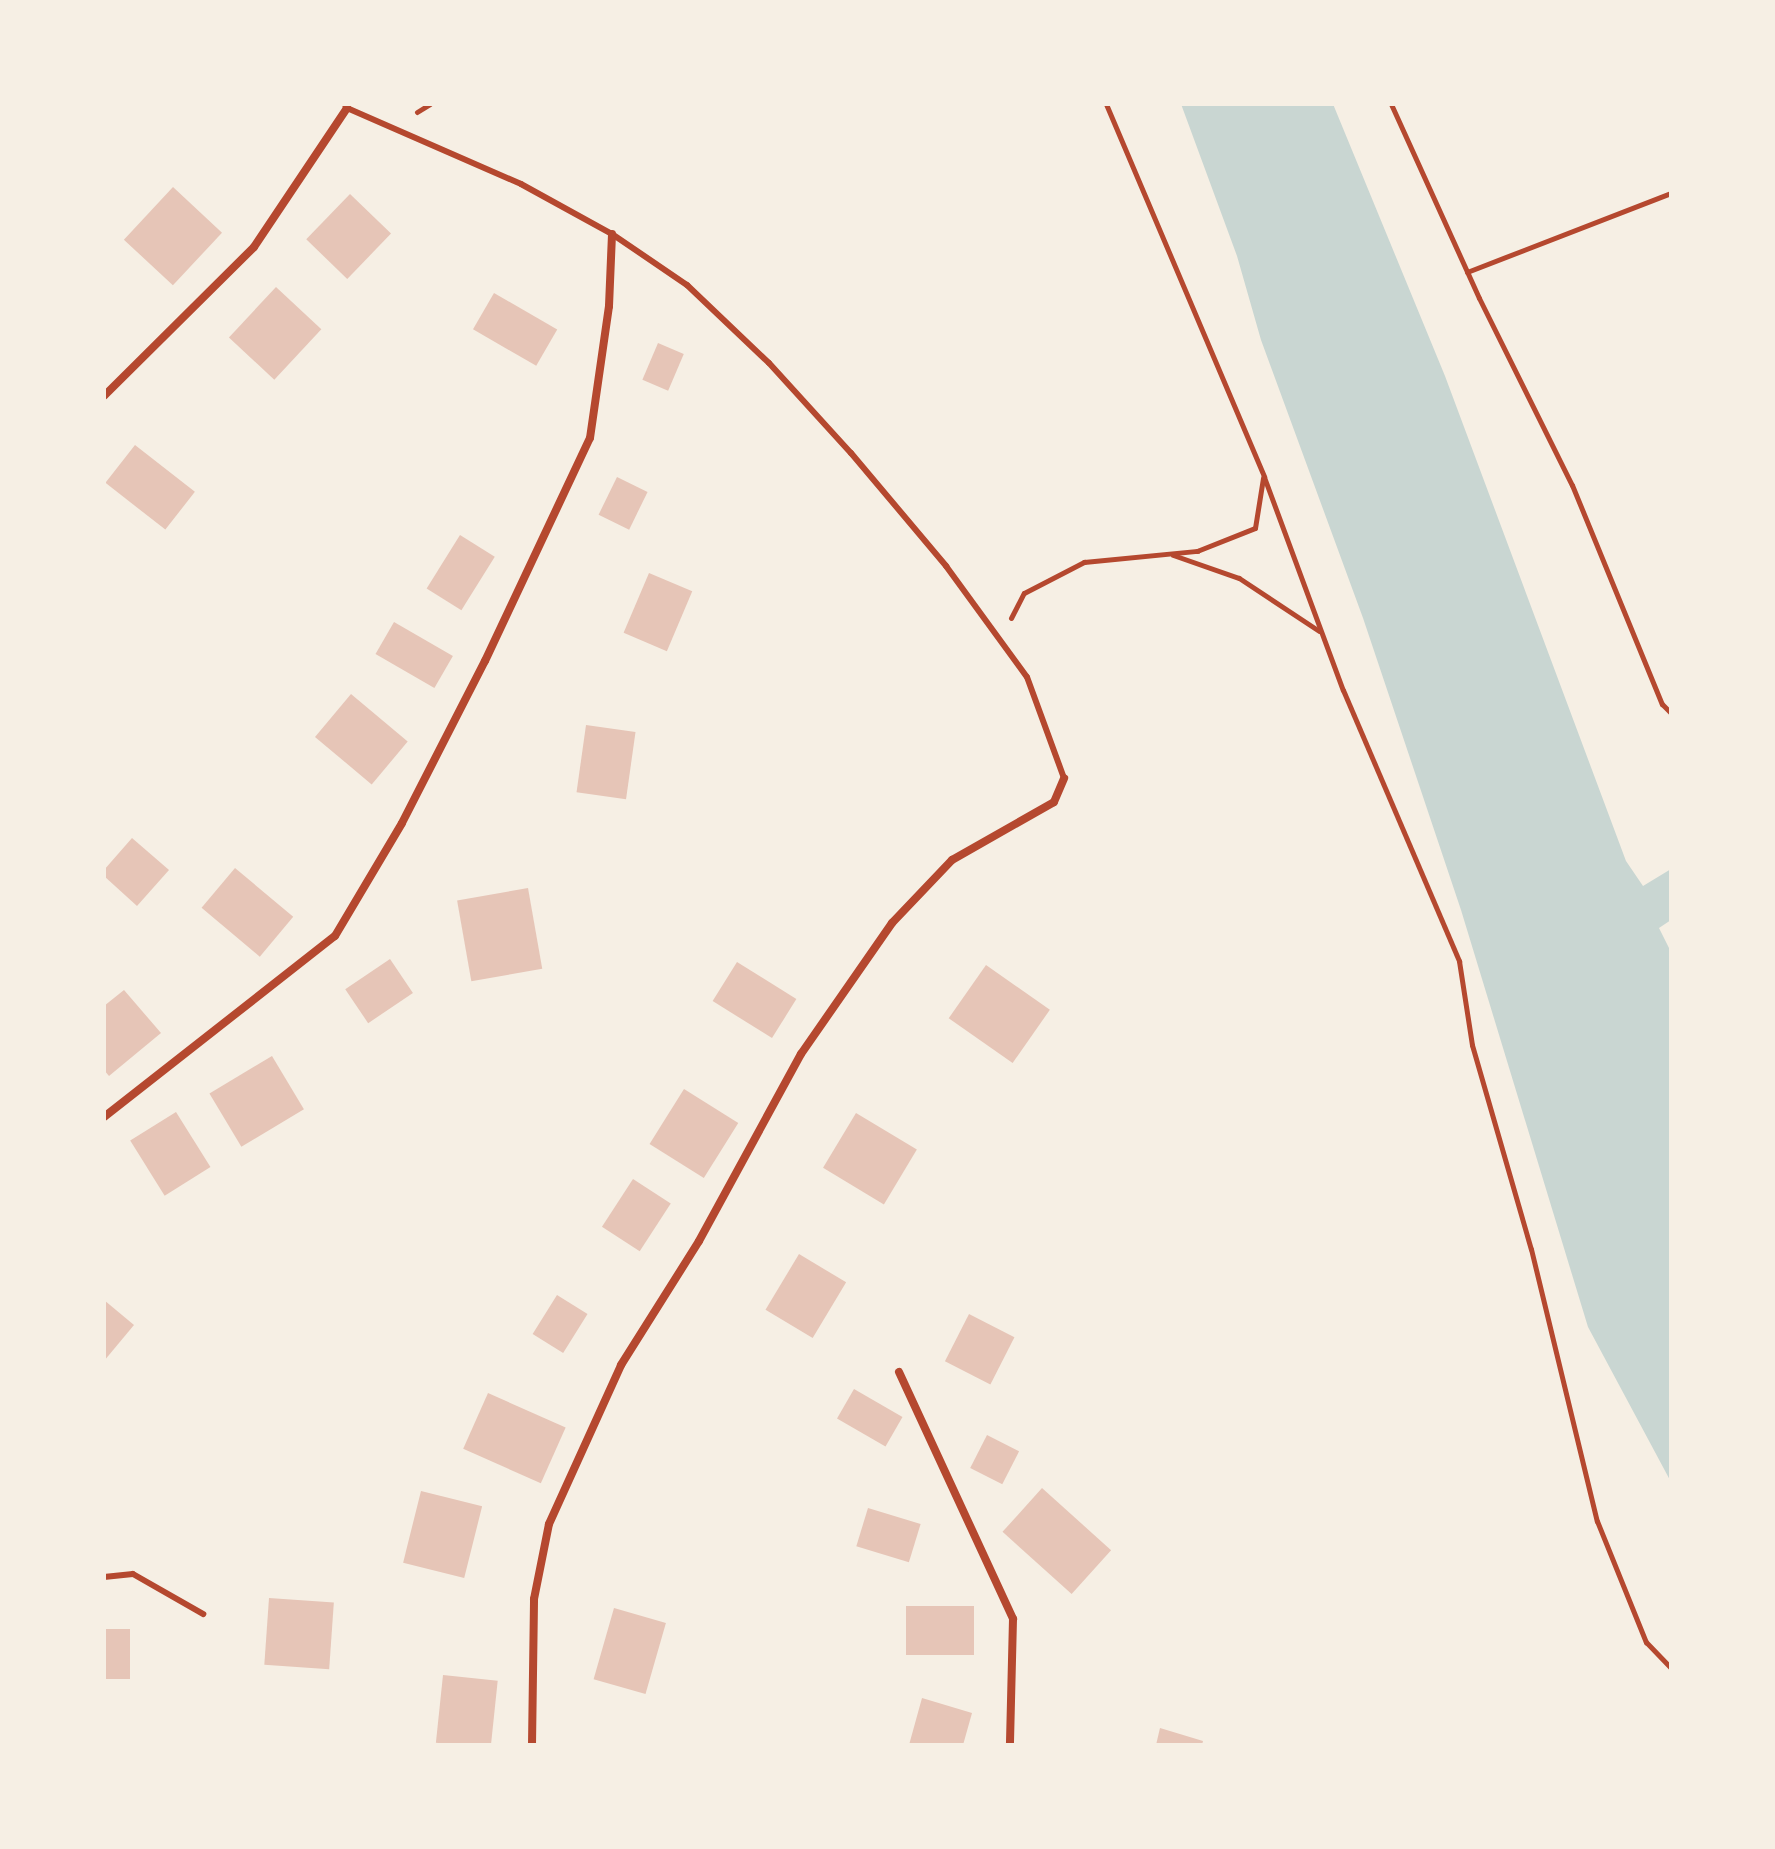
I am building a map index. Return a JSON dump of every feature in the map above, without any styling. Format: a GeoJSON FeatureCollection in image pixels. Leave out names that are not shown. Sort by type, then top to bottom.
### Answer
{"type":"FeatureCollection","features":[{"type":"Feature","properties":{"kind":"street"},"geometry":{"type":"LineString","coordinates":[[104,396],[254,247],[346,106]]}},
{"type":"Feature","properties":{"kind":"street"},"geometry":{"type":"LineString","coordinates":[[104,1117],[335,936],[402,823],[485,661],[590,438],[609,306],[612,234]]}},
{"type":"Feature","properties":{"kind":"street"},"geometry":{"type":"LineString","coordinates":[[532,1745],[534,1599],[549,1524],[621,1365],[699,1241],[801,1054],[892,923],[952,860],[1054,802],[1064,778]]}},
{"type":"Feature","properties":{"kind":"street"},"geometry":{"type":"LineString","coordinates":[[899,1372],[1013,1619],[1010,1745]]}},
{"type":"Feature","properties":{"kind":"lane"},"geometry":{"type":"LineString","coordinates":[[346,106],[521,184],[612,234],[687,285],[769,363],[946,566],[1027,677],[1064,778]]}},
{"type":"Feature","properties":{"kind":"lane"},"geometry":{"type":"LineString","coordinates":[[104,1577],[133,1574],[203,1614]]}},
{"type":"Feature","properties":{"kind":"path"},"geometry":{"type":"LineString","coordinates":[[1106,104],[1264,477],[1321,631],[1459,961],[1472,1045],[1531,1249],[1597,1521],[1646,1642],[1671,1668]]}},
{"type":"Feature","properties":{"kind":"path"},"geometry":{"type":"LineString","coordinates":[[1391,104],[1467,272],[1572,485],[1662,704],[1671,713]]}},
{"type":"Feature","properties":{"kind":"path"},"geometry":{"type":"LineString","coordinates":[[1467,272],[1671,193]]}},
{"type":"Feature","properties":{"kind":"path"},"geometry":{"type":"LineString","coordinates":[[1000,640],[1024,593],[1084,562],[1197,551],[1255,528],[1264,477]]}},
{"type":"Feature","properties":{"kind":"path"},"geometry":{"type":"LineString","coordinates":[[1168,553],[1239,578],[1321,631]]}},
{"type":"Feature","properties":{"kind":"shaded area"},"geometry":{"type":"Polygon","coordinates":[[[1181,104],[1333,104],[1445,376],[1626,861],[1643,886],[1671,869],[1671,920],[1659,928],[1671,952],[1671,1482],[1588,1327],[1461,910],[1363,618],[1261,340],[1237,256],[1181,104]]]}},
{"type":"Feature","properties":{"kind":"building"},"geometry":{"type":"Polygon","coordinates":[[[173,187],[222,233],[173,285],[124,240],[173,187]]]}},
{"type":"Feature","properties":{"kind":"building"},"geometry":{"type":"Polygon","coordinates":[[[350,194],[391,234],[347,279],[306,239],[350,194]]]}},
{"type":"Feature","properties":{"kind":"building"},"geometry":{"type":"Polygon","coordinates":[[[276,287],[321,329],[274,380],[229,337],[276,287]]]}},
{"type":"Feature","properties":{"kind":"building"},"geometry":{"type":"Polygon","coordinates":[[[494,293],[557,330],[536,366],[473,329],[494,293]]]}},
{"type":"Feature","properties":{"kind":"building"},"geometry":{"type":"Polygon","coordinates":[[[658,343],[684,354],[668,391],[642,380],[658,343]]]}},
{"type":"Feature","properties":{"kind":"building"},"geometry":{"type":"Polygon","coordinates":[[[135,445],[195,492],[165,530],[105,483],[135,445]]]}},
{"type":"Feature","properties":{"kind":"building"},"geometry":{"type":"Polygon","coordinates":[[[617,477],[648,492],[629,530],[599,515],[617,477]]]}},
{"type":"Feature","properties":{"kind":"building"},"geometry":{"type":"Polygon","coordinates":[[[460,535],[495,557],[461,610],[427,588],[460,535]]]}},
{"type":"Feature","properties":{"kind":"building"},"geometry":{"type":"Polygon","coordinates":[[[649,573],[692,591],[667,651],[624,633],[649,573]]]}},
{"type":"Feature","properties":{"kind":"building"},"geometry":{"type":"Polygon","coordinates":[[[394,622],[453,656],[434,688],[376,654],[394,622]]]}},
{"type":"Feature","properties":{"kind":"building"},"geometry":{"type":"Polygon","coordinates":[[[351,694],[408,742],[372,784],[315,737],[351,694]]]}},
{"type":"Feature","properties":{"kind":"building"},"geometry":{"type":"Polygon","coordinates":[[[586,725],[636,732],[626,799],[577,792],[586,725]]]}},
{"type":"Feature","properties":{"kind":"building"},"geometry":{"type":"Polygon","coordinates":[[[132,838],[169,870],[137,906],[104,876],[104,870],[132,838]]]}},
{"type":"Feature","properties":{"kind":"building"},"geometry":{"type":"Polygon","coordinates":[[[235,868],[293,917],[260,957],[202,908],[235,868]]]}},
{"type":"Feature","properties":{"kind":"building"},"geometry":{"type":"Polygon","coordinates":[[[528,888],[542,969],[471,981],[457,901],[528,888]]]}},
{"type":"Feature","properties":{"kind":"building"},"geometry":{"type":"Polygon","coordinates":[[[390,959],[413,993],[368,1023],[345,989],[390,959]]]}},
{"type":"Feature","properties":{"kind":"building"},"geometry":{"type":"Polygon","coordinates":[[[737,962],[796,999],[772,1038],[713,1001],[737,962]]]}},
{"type":"Feature","properties":{"kind":"building"},"geometry":{"type":"Polygon","coordinates":[[[986,965],[1050,1010],[1013,1063],[949,1018],[986,965]]]}},
{"type":"Feature","properties":{"kind":"building"},"geometry":{"type":"Polygon","coordinates":[[[124,990],[161,1033],[109,1076],[104,1070],[104,1006],[124,990]]]}},
{"type":"Feature","properties":{"kind":"building"},"geometry":{"type":"Polygon","coordinates":[[[272,1056],[304,1109],[241,1147],[209,1094],[272,1056]]]}},
{"type":"Feature","properties":{"kind":"building"},"geometry":{"type":"Polygon","coordinates":[[[684,1089],[738,1123],[704,1178],[650,1144],[684,1089]]]}},
{"type":"Feature","properties":{"kind":"building"},"geometry":{"type":"Polygon","coordinates":[[[176,1112],[210,1167],[165,1196],[130,1141],[176,1112]]]}},
{"type":"Feature","properties":{"kind":"building"},"geometry":{"type":"Polygon","coordinates":[[[856,1113],[917,1150],[884,1204],[823,1168],[856,1113]]]}},
{"type":"Feature","properties":{"kind":"building"},"geometry":{"type":"Polygon","coordinates":[[[633,1179],[671,1204],[640,1251],[602,1227],[633,1179]]]}},
{"type":"Feature","properties":{"kind":"building"},"geometry":{"type":"Polygon","coordinates":[[[799,1254],[846,1282],[813,1338],[766,1310],[799,1254]]]}},
{"type":"Feature","properties":{"kind":"building"},"geometry":{"type":"Polygon","coordinates":[[[557,1295],[588,1314],[563,1353],[533,1334],[557,1295]]]}},
{"type":"Feature","properties":{"kind":"building"},"geometry":{"type":"Polygon","coordinates":[[[104,1300],[134,1325],[104,1361],[104,1300]]]}},
{"type":"Feature","properties":{"kind":"building"},"geometry":{"type":"Polygon","coordinates":[[[969,1314],[1014,1337],[990,1384],[945,1361],[969,1314]]]}},
{"type":"Feature","properties":{"kind":"building"},"geometry":{"type":"Polygon","coordinates":[[[854,1389],[902,1417],[885,1446],[837,1418],[854,1389]]]}},
{"type":"Feature","properties":{"kind":"building"},"geometry":{"type":"Polygon","coordinates":[[[488,1393],[566,1428],[541,1483],[463,1449],[488,1393]]]}},
{"type":"Feature","properties":{"kind":"building"},"geometry":{"type":"Polygon","coordinates":[[[987,1435],[1019,1451],[1002,1484],[970,1468],[987,1435]]]}},
{"type":"Feature","properties":{"kind":"building"},"geometry":{"type":"Polygon","coordinates":[[[1042,1488],[1111,1550],[1072,1594],[1003,1532],[1042,1488]]]}},
{"type":"Feature","properties":{"kind":"building"},"geometry":{"type":"Polygon","coordinates":[[[421,1491],[482,1506],[464,1578],[403,1563],[421,1491]]]}},
{"type":"Feature","properties":{"kind":"building"},"geometry":{"type":"Polygon","coordinates":[[[868,1508],[921,1524],[909,1562],[856,1546],[868,1508]]]}},
{"type":"Feature","properties":{"kind":"building"},"geometry":{"type":"Polygon","coordinates":[[[269,1598],[334,1603],[329,1669],[264,1665],[269,1598]]]}},
{"type":"Feature","properties":{"kind":"building"},"geometry":{"type":"Polygon","coordinates":[[[906,1606],[974,1606],[974,1655],[906,1655],[906,1606]]]}},
{"type":"Feature","properties":{"kind":"building"},"geometry":{"type":"Polygon","coordinates":[[[614,1608],[666,1623],[646,1694],[594,1679],[614,1608]]]}},
{"type":"Feature","properties":{"kind":"building"},"geometry":{"type":"Polygon","coordinates":[[[104,1629],[130,1629],[130,1679],[104,1679],[104,1629]]]}},
{"type":"Feature","properties":{"kind":"building"},"geometry":{"type":"Polygon","coordinates":[[[443,1675],[498,1681],[491,1745],[436,1743],[443,1675]]]}},
{"type":"Feature","properties":{"kind":"building"},"geometry":{"type":"Polygon","coordinates":[[[922,1698],[972,1713],[963,1745],[909,1745],[922,1698]]]}},
{"type":"Feature","properties":{"kind":"building"},"geometry":{"type":"Polygon","coordinates":[[[1160,1728],[1203,1741],[1202,1745],[1156,1745],[1160,1728]]]}}]}
